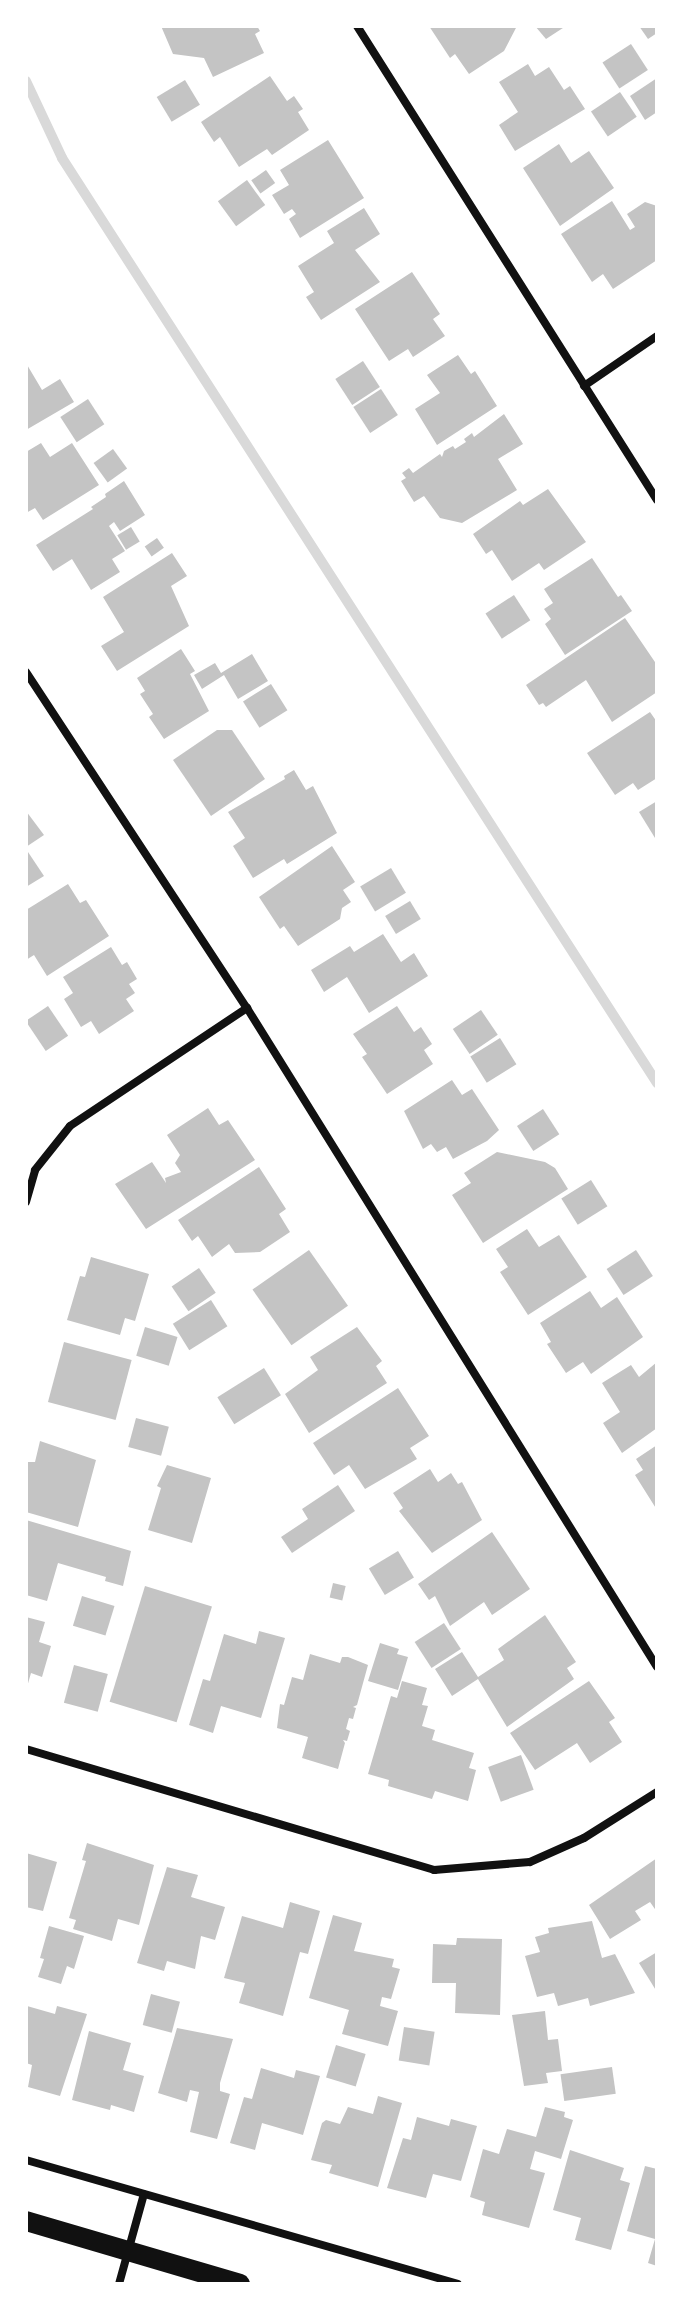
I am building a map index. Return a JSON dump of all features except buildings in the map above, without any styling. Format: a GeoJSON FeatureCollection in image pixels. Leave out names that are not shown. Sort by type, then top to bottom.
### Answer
{"type":"FeatureCollection","features":[{"type":"Feature","properties":{"kind":"main road"},"geometry":{"type":"LineString","coordinates":[[26,2221],[240,2284]]}},
{"type":"Feature","properties":{"kind":"street"},"geometry":{"type":"LineString","coordinates":[[357,26],[657,500]]}},
{"type":"Feature","properties":{"kind":"street"},"geometry":{"type":"LineString","coordinates":[[584,386],[657,336]]}},
{"type":"Feature","properties":{"kind":"street"},"geometry":{"type":"LineString","coordinates":[[26,672],[247,1008],[657,1667]]}},
{"type":"Feature","properties":{"kind":"street"},"geometry":{"type":"LineString","coordinates":[[26,1202],[35,1170],[70,1126],[247,1008]]}},
{"type":"Feature","properties":{"kind":"street"},"geometry":{"type":"LineString","coordinates":[[26,1749],[434,1870],[530,1862],[584,1838],[657,1792]]}},
{"type":"Feature","properties":{"kind":"street"},"geometry":{"type":"LineString","coordinates":[[26,2160],[458,2284]]}},
{"type":"Feature","properties":{"kind":"street"},"geometry":{"type":"LineString","coordinates":[[119,2284],[144,2194]]}},
{"type":"Feature","properties":{"kind":"waterway"},"geometry":{"type":"LineString","coordinates":[[26,81],[62,158],[657,1083]]}}]}
